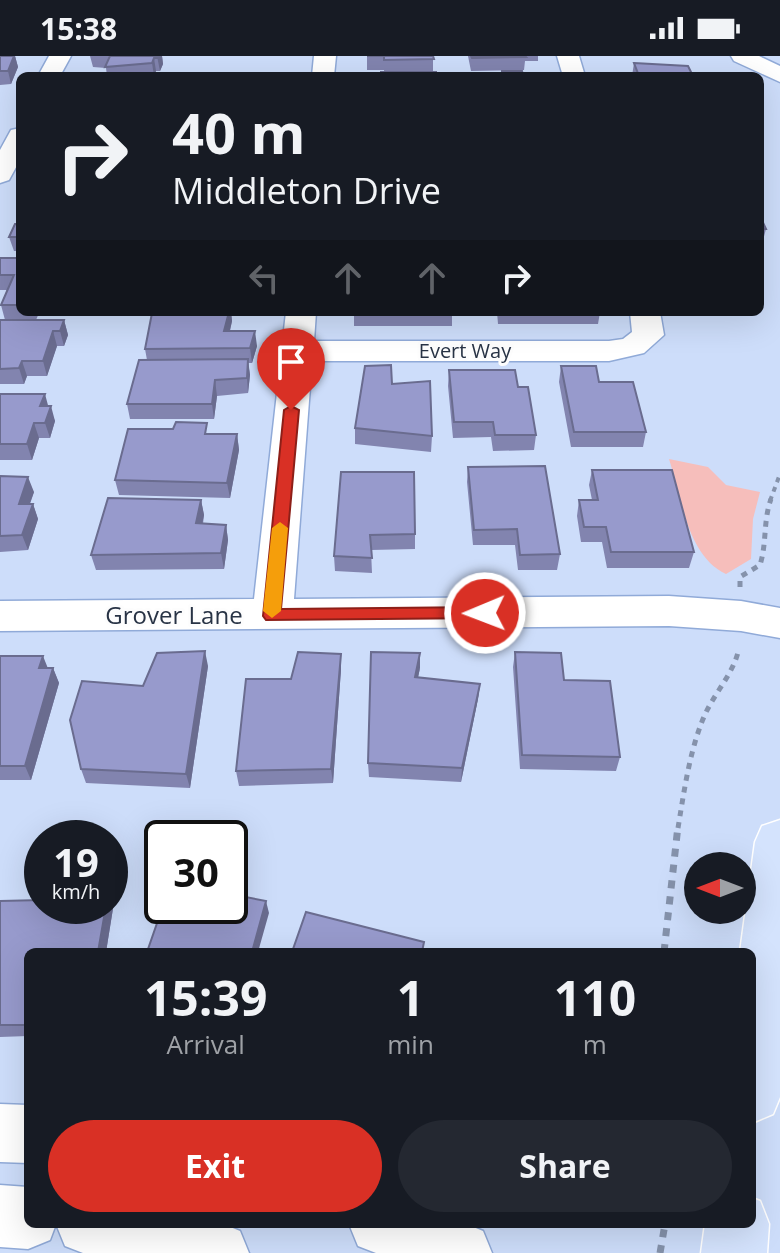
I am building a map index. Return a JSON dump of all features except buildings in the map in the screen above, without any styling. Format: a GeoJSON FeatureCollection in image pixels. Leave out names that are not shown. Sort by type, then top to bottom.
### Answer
{"type":"FeatureCollection","features":[{"type":"Feature","properties":{"kind":"main road"},"geometry":{"type":"LineString","coordinates":[[756,1057],[780,842]]}},
{"type":"Feature","properties":{"kind":"main road"},"geometry":{"type":"LineString","coordinates":[[734,1253],[737,1228]]}},
{"type":"Feature","properties":{"kind":"street"},"geometry":{"type":"LineString","coordinates":[[728,56],[742,72]]}},
{"type":"Feature","properties":{"kind":"street"},"geometry":{"type":"LineString","coordinates":[[742,56],[780,75]]}},
{"type":"Feature","properties":{"kind":"street"},"geometry":{"type":"LineString","coordinates":[[0,175],[16,143]]}},
{"type":"Feature","properties":{"kind":"street"},"geometry":{"type":"LineString","coordinates":[[272,616],[301,316]]}},
{"type":"Feature","properties":{"kind":"street","name":"Evert Way"},"geometry":{"type":"LineString","coordinates":[[297,351],[609,351],[633,346],[648,335],[646,316]]}},
{"type":"Feature","properties":{"kind":"street","name":"Grover Lane"},"geometry":{"type":"LineString","coordinates":[[0,616],[669,611],[741,616],[780,623]]}},
{"type":"Feature","properties":{"kind":"street"},"geometry":{"type":"LineString","coordinates":[[0,1133],[24,1134]]}},
{"type":"Feature","properties":{"kind":"street"},"geometry":{"type":"LineString","coordinates":[[0,1216],[24,1218]]}},
{"type":"Feature","properties":{"kind":"street"},"geometry":{"type":"LineString","coordinates":[[120,1228],[162,1233],[218,1253]]}},
{"type":"Feature","properties":{"kind":"street"},"geometry":{"type":"LineString","coordinates":[[391,1228],[461,1253]]}},
{"type":"Feature","properties":{"kind":"path"},"geometry":{"type":"LineString","coordinates":[[741,597],[740,577],[760,565],[764,553],[765,515],[780,474]]}},
{"type":"Feature","properties":{"kind":"path"},"geometry":{"type":"LineString","coordinates":[[664,948],[690,766],[706,710],[723,676],[736,665],[740,635]]}},
{"type":"Feature","properties":{"kind":"path"},"geometry":{"type":"LineString","coordinates":[[660,1253],[664,1228]]}},
{"type":"Feature","properties":{"kind":"shaded area"},"geometry":{"type":"Polygon","coordinates":[[[669,459],[708,467],[726,485],[760,492],[753,519],[751,559],[726,574],[702,554],[687,524],[669,459]]]}},
{"type":"Feature","properties":{"kind":"slow traffic"},"geometry":{"type":"LineString","coordinates":[[272,611],[280,528]]}},
{"type":"Feature","properties":{"kind":"route"},"geometry":{"type":"LineString","coordinates":[[291,410],[272,616],[485,613]]}}]}
